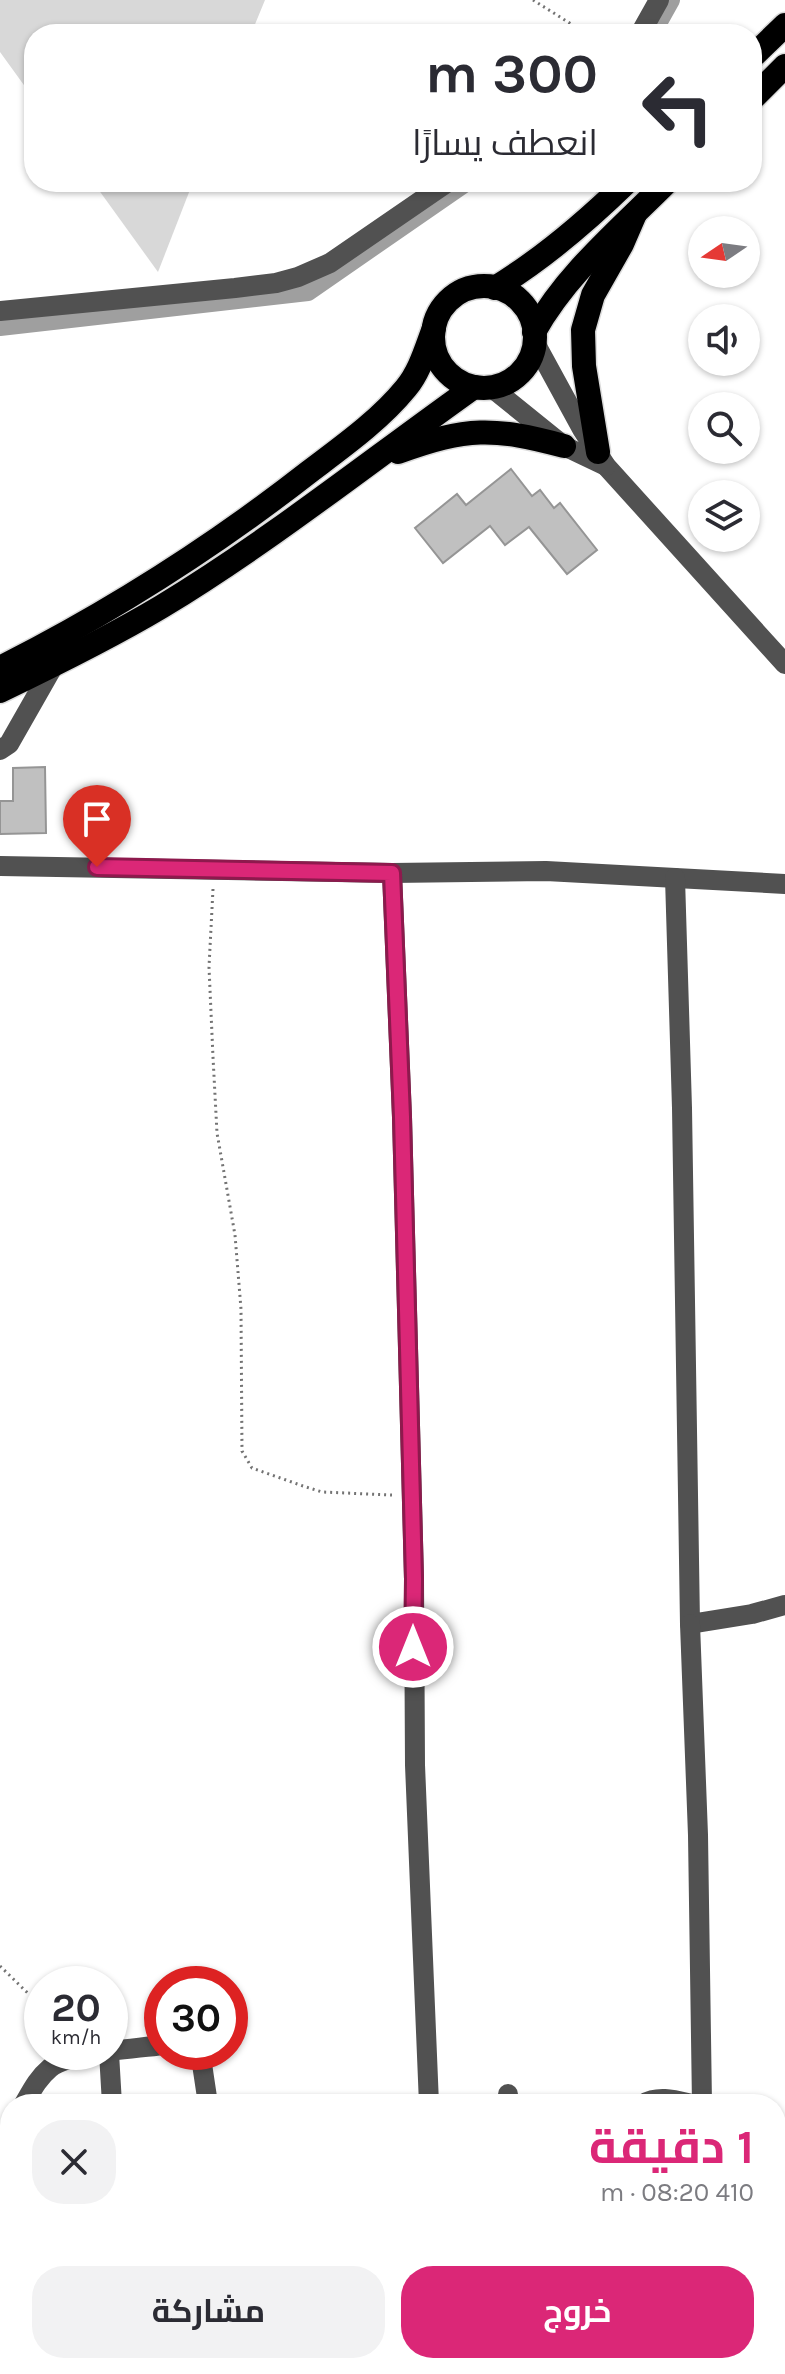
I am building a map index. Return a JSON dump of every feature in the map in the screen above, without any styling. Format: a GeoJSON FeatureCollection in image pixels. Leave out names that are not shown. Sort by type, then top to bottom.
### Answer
{"type":"FeatureCollection","features":[{"type":"Feature","properties":{"kind":"highway"},"geometry":{"type":"LineString","coordinates":[[762,47],[785,25]]}},
{"type":"Feature","properties":{"kind":"highway"},"geometry":{"type":"LineString","coordinates":[[762,89],[785,66]]}},
{"type":"Feature","properties":{"kind":"highway"},"geometry":{"type":"LineString","coordinates":[[495,288],[540,260],[617,192]]}},
{"type":"Feature","properties":{"kind":"highway"},"geometry":{"type":"LineString","coordinates":[[0,691],[161,607],[262,541],[483,387],[508,382],[521,372],[530,358],[534,336],[545,313],[586,265],[657,192]]}},
{"type":"Feature","properties":{"kind":"highway"},"geometry":{"type":"LineString","coordinates":[[602,459],[584,366],[583,330],[593,295],[635,214]]}},
{"type":"Feature","properties":{"kind":"highway"},"geometry":{"type":"LineString","coordinates":[[0,668],[63,636],[182,563],[259,511],[328,458],[380,415],[407,387],[420,366],[439,312],[449,299],[479,286],[495,288],[517,299],[526,308],[534,336]]}},
{"type":"Feature","properties":{"kind":"highway"},"geometry":{"type":"LineString","coordinates":[[434,328],[433,344],[447,372],[459,382],[483,387]]}},
{"type":"Feature","properties":{"kind":"highway"},"geometry":{"type":"LineString","coordinates":[[377,459],[461,432],[512,433],[564,446]]}},
{"type":"Feature","properties":{"kind":"street"},"geometry":{"type":"LineString","coordinates":[[646,24],[659,0]]}},
{"type":"Feature","properties":{"kind":"street"},"geometry":{"type":"LineString","coordinates":[[0,311],[235,288],[298,277],[330,263],[433,192]]}},
{"type":"Feature","properties":{"kind":"street"},"geometry":{"type":"LineString","coordinates":[[534,336],[582,429],[602,459],[785,664]]}},
{"type":"Feature","properties":{"kind":"street"},"geometry":{"type":"LineString","coordinates":[[483,387],[564,446],[602,459]]}},
{"type":"Feature","properties":{"kind":"street"},"geometry":{"type":"LineString","coordinates":[[0,750],[9,744],[54,665]]}},
{"type":"Feature","properties":{"kind":"street"},"geometry":{"type":"LineString","coordinates":[[0,866],[392,873],[546,871],[785,884]]}},
{"type":"Feature","properties":{"kind":"street"},"geometry":{"type":"LineString","coordinates":[[392,873],[412,1495],[415,1765],[428,2094]]}},
{"type":"Feature","properties":{"kind":"street"},"geometry":{"type":"LineString","coordinates":[[675,878],[702,2094]]}},
{"type":"Feature","properties":{"kind":"street"},"geometry":{"type":"LineString","coordinates":[[690,1624],[785,1605]]}},
{"type":"Feature","properties":{"kind":"street"},"geometry":{"type":"LineString","coordinates":[[29,2094],[36,2082],[49,2070]]}},
{"type":"Feature","properties":{"kind":"street"},"geometry":{"type":"LineString","coordinates":[[110,2070],[111,2094]]}},
{"type":"Feature","properties":{"kind":"street"},"geometry":{"type":"LineString","coordinates":[[203,2070],[206,2094]]}},
{"type":"Feature","properties":{"kind":"path"},"geometry":{"type":"LineString","coordinates":[[533,0],[571,24]]}},
{"type":"Feature","properties":{"kind":"path"},"geometry":{"type":"LineString","coordinates":[[214,870],[209,967],[213,1057],[217,1133],[235,1235],[241,1309],[243,1455],[249,1465],[266,1475],[322,1492],[412,1495]]}},
{"type":"Feature","properties":{"kind":"path"},"geometry":{"type":"LineString","coordinates":[[0,1966],[24,1989]]}},
{"type":"Feature","properties":{"kind":"shaded area"},"geometry":{"type":"Polygon","coordinates":[[[0,0],[265,0],[255,24],[24,24],[24,85],[0,52],[0,0]]]}},
{"type":"Feature","properties":{"kind":"shaded area"},"geometry":{"type":"Polygon","coordinates":[[[100,192],[189,192],[158,272],[100,192]]]}},
{"type":"Feature","properties":{"kind":"building"},"geometry":{"type":"Polygon","coordinates":[[[511,469],[532,496],[540,490],[554,508],[560,503],[597,550],[567,574],[529,527],[505,545],[490,526],[443,563],[415,528],[457,494],[466,505],[511,469]]]}},
{"type":"Feature","properties":{"kind":"building"},"geometry":{"type":"Polygon","coordinates":[[[45,767],[46,833],[0,834],[0,801],[13,801],[13,768],[45,767]]]}},
{"type":"Feature","properties":{"kind":"waterway"},"geometry":{"type":"LineString","coordinates":[[658,24],[671,0]]}},
{"type":"Feature","properties":{"kind":"waterway"},"geometry":{"type":"LineString","coordinates":[[0,327],[308,292],[453,192]]}},
{"type":"Feature","properties":{"kind":"route"},"geometry":{"type":"LineString","coordinates":[[97,867],[392,873],[402,1117],[414,1579],[413,1647]]}}]}
